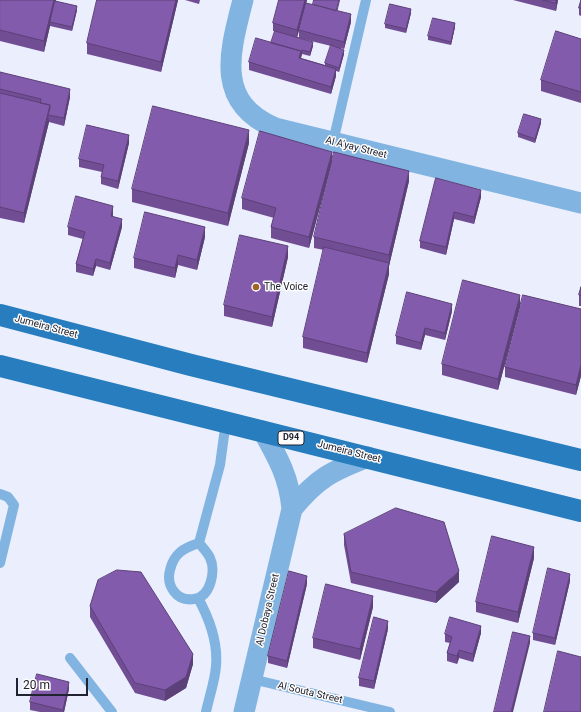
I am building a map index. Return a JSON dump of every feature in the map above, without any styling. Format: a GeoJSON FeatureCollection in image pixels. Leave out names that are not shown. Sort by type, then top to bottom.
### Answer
{"type":"FeatureCollection","features":[{"type":"Feature","properties":{"kind":"main road","name":"Jumeira Street"},"geometry":{"type":"LineString","coordinates":[[0,308],[10,317],[191,365],[581,460]]}},
{"type":"Feature","properties":{"kind":"main road","name":"Jumeira Street"},"geometry":{"type":"LineString","coordinates":[[0,366],[581,511]]}},
{"type":"Feature","properties":{"kind":"street","name":"Al A'yay Street"},"geometry":{"type":"LineString","coordinates":[[243,0],[230,54],[230,68],[237,95],[243,105],[259,121],[275,128],[581,203]]}},
{"type":"Feature","properties":{"kind":"street","name":"Al Dobaya Street"},"geometry":{"type":"LineString","coordinates":[[244,712],[292,509],[287,477],[263,431]]}},
{"type":"Feature","properties":{"kind":"street","name":"Al Dobaya Street"},"geometry":{"type":"LineString","coordinates":[[292,509],[308,489],[318,481],[335,470],[368,457]]}},
{"type":"Feature","properties":{"kind":"lane"},"geometry":{"type":"LineString","coordinates":[[333,142],[366,0]]}},
{"type":"Feature","properties":{"kind":"lane"},"geometry":{"type":"LineString","coordinates":[[199,543],[220,465],[226,422]]}},
{"type":"Feature","properties":{"kind":"lane"},"geometry":{"type":"LineString","coordinates":[[0,494],[8,497],[14,505],[0,563]]}},
{"type":"Feature","properties":{"kind":"lane"},"geometry":{"type":"LineString","coordinates":[[199,543],[210,558],[213,569],[207,590],[198,598],[194,599],[178,595],[172,591],[168,579],[172,562],[176,554],[182,549],[199,543]]}},
{"type":"Feature","properties":{"kind":"lane"},"geometry":{"type":"LineString","coordinates":[[198,598],[210,623],[216,666],[206,712]]}},
{"type":"Feature","properties":{"kind":"lane"},"geometry":{"type":"LineString","coordinates":[[70,658],[112,712]]}},
{"type":"Feature","properties":{"kind":"lane","name":"Al Souta Street"},"geometry":{"type":"LineString","coordinates":[[252,679],[390,712]]}},
{"type":"Feature","properties":{"kind":"building"},"geometry":{"type":"Polygon","coordinates":[[[0,0],[54,0],[44,41],[0,30],[0,0]]]}},
{"type":"Feature","properties":{"kind":"building"},"geometry":{"type":"Polygon","coordinates":[[[97,0],[176,0],[161,62],[87,43],[97,0]]]}},
{"type":"Feature","properties":{"kind":"building"},"geometry":{"type":"Polygon","coordinates":[[[279,0],[305,0],[297,30],[273,23],[279,0]]]}},
{"type":"Feature","properties":{"kind":"building"},"geometry":{"type":"Polygon","coordinates":[[[314,0],[339,0],[336,11],[313,4],[314,0]]]}},
{"type":"Feature","properties":{"kind":"building"},"geometry":{"type":"Polygon","coordinates":[[[543,0],[556,0],[556,3],[543,0]]]}},
{"type":"Feature","properties":{"kind":"building"},"geometry":{"type":"Polygon","coordinates":[[[55,1],[77,6],[72,27],[50,22],[55,1]]]}},
{"type":"Feature","properties":{"kind":"building"},"geometry":{"type":"Polygon","coordinates":[[[306,3],[351,14],[344,42],[299,30],[306,3]]]}},
{"type":"Feature","properties":{"kind":"building"},"geometry":{"type":"Polygon","coordinates":[[[390,4],[411,9],[406,29],[385,24],[390,4]]]}},
{"type":"Feature","properties":{"kind":"building"},"geometry":{"type":"Polygon","coordinates":[[[433,18],[455,23],[451,42],[428,36],[433,18]]]}},
{"type":"Feature","properties":{"kind":"building"},"geometry":{"type":"Polygon","coordinates":[[[275,31],[313,42],[310,52],[302,50],[301,55],[301,51],[271,43],[275,31]]]}},
{"type":"Feature","properties":{"kind":"building"},"geometry":{"type":"Polygon","coordinates":[[[556,31],[581,39],[581,92],[541,80],[556,31]]]}},
{"type":"Feature","properties":{"kind":"building"},"geometry":{"type":"Polygon","coordinates":[[[256,38],[301,51],[299,58],[336,69],[331,87],[249,62],[256,38]]]}},
{"type":"Feature","properties":{"kind":"building"},"geometry":{"type":"Polygon","coordinates":[[[331,45],[344,50],[339,68],[325,63],[331,45]]]}},
{"type":"Feature","properties":{"kind":"building"},"geometry":{"type":"Polygon","coordinates":[[[0,72],[70,89],[64,118],[48,115],[50,105],[40,103],[41,99],[0,89],[0,72]]]}},
{"type":"Feature","properties":{"kind":"building"},"geometry":{"type":"Polygon","coordinates":[[[0,93],[50,105],[24,213],[0,207],[0,93]]]}},
{"type":"Feature","properties":{"kind":"building"},"geometry":{"type":"Polygon","coordinates":[[[153,106],[249,130],[228,213],[132,189],[153,106]]]}},
{"type":"Feature","properties":{"kind":"building"},"geometry":{"type":"Polygon","coordinates":[[[524,114],[541,119],[535,139],[518,133],[524,114]]]}},
{"type":"Feature","properties":{"kind":"building"},"geometry":{"type":"Polygon","coordinates":[[[87,125],[129,135],[118,181],[101,177],[104,165],[79,159],[87,125]]]}},
{"type":"Feature","properties":{"kind":"building"},"geometry":{"type":"Polygon","coordinates":[[[260,131],[332,152],[309,237],[271,227],[276,208],[242,198],[260,131]]]}},
{"type":"Feature","properties":{"kind":"building"},"geometry":{"type":"Polygon","coordinates":[[[334,152],[409,171],[389,255],[314,237],[334,152]]]}},
{"type":"Feature","properties":{"kind":"building"},"geometry":{"type":"Polygon","coordinates":[[[436,178],[481,190],[474,217],[454,212],[446,247],[420,241],[436,178]]]}},
{"type":"Feature","properties":{"kind":"building"},"geometry":{"type":"Polygon","coordinates":[[[76,196],[113,206],[111,216],[122,219],[110,263],[96,259],[93,269],[76,264],[85,232],[68,227],[76,196]]]}},
{"type":"Feature","properties":{"kind":"building"},"geometry":{"type":"Polygon","coordinates":[[[145,212],[205,227],[197,260],[178,255],[175,268],[134,258],[145,212]]]}},
{"type":"Feature","properties":{"kind":"building","name":"The Voice"},"geometry":{"type":"Polygon","coordinates":[[[240,235],[288,246],[272,317],[224,305],[240,235]]]}},
{"type":"Feature","properties":{"kind":"building"},"geometry":{"type":"Polygon","coordinates":[[[324,247],[389,263],[367,353],[303,337],[324,247]]]}},
{"type":"Feature","properties":{"kind":"building"},"geometry":{"type":"Polygon","coordinates":[[[463,280],[520,295],[498,379],[442,364],[463,280]]]}},
{"type":"Feature","properties":{"kind":"building"},"geometry":{"type":"Polygon","coordinates":[[[407,292],[452,304],[445,333],[425,328],[421,343],[396,336],[407,292]]]}},
{"type":"Feature","properties":{"kind":"building"},"geometry":{"type":"Polygon","coordinates":[[[523,295],[581,309],[581,365],[576,385],[505,367],[523,295]]]}},
{"type":"Feature","properties":{"kind":"building"},"geometry":{"type":"Polygon","coordinates":[[[396,508],[444,522],[459,571],[436,592],[351,572],[344,534],[396,508]]]}},
{"type":"Feature","properties":{"kind":"building"},"geometry":{"type":"Polygon","coordinates":[[[492,536],[534,547],[518,612],[476,602],[492,536]]]}},
{"type":"Feature","properties":{"kind":"building"},"geometry":{"type":"Polygon","coordinates":[[[548,568],[570,574],[555,638],[533,633],[548,568]]]}},
{"type":"Feature","properties":{"kind":"building"},"geometry":{"type":"Polygon","coordinates":[[[117,570],[141,572],[193,654],[186,677],[165,690],[135,683],[90,606],[98,580],[117,570]]]}},
{"type":"Feature","properties":{"kind":"building"},"geometry":{"type":"Polygon","coordinates":[[[289,571],[307,576],[287,661],[268,656],[289,571]]]}},
{"type":"Feature","properties":{"kind":"building"},"geometry":{"type":"Polygon","coordinates":[[[326,584],[373,596],[360,649],[313,638],[326,584]]]}},
{"type":"Feature","properties":{"kind":"building"},"geometry":{"type":"Polygon","coordinates":[[[374,617],[388,621],[374,681],[359,678],[374,617]]]}},
{"type":"Feature","properties":{"kind":"building"},"geometry":{"type":"Polygon","coordinates":[[[450,617],[481,626],[473,654],[459,650],[457,656],[447,653],[452,637],[445,634],[450,617]]]}},
{"type":"Feature","properties":{"kind":"building"},"geometry":{"type":"Polygon","coordinates":[[[513,632],[530,636],[511,712],[494,712],[513,632]]]}},
{"type":"Feature","properties":{"kind":"building"},"geometry":{"type":"Polygon","coordinates":[[[558,651],[581,657],[581,712],[544,712],[558,651]]]}},
{"type":"Feature","properties":{"kind":"building"},"geometry":{"type":"Polygon","coordinates":[[[37,674],[69,682],[63,710],[30,702],[37,674]]]}},
{"type":"Feature","properties":{"kind":"place","name":"The Voice"},"geometry":{"type":"Point","coordinates":[256,287]}}]}
